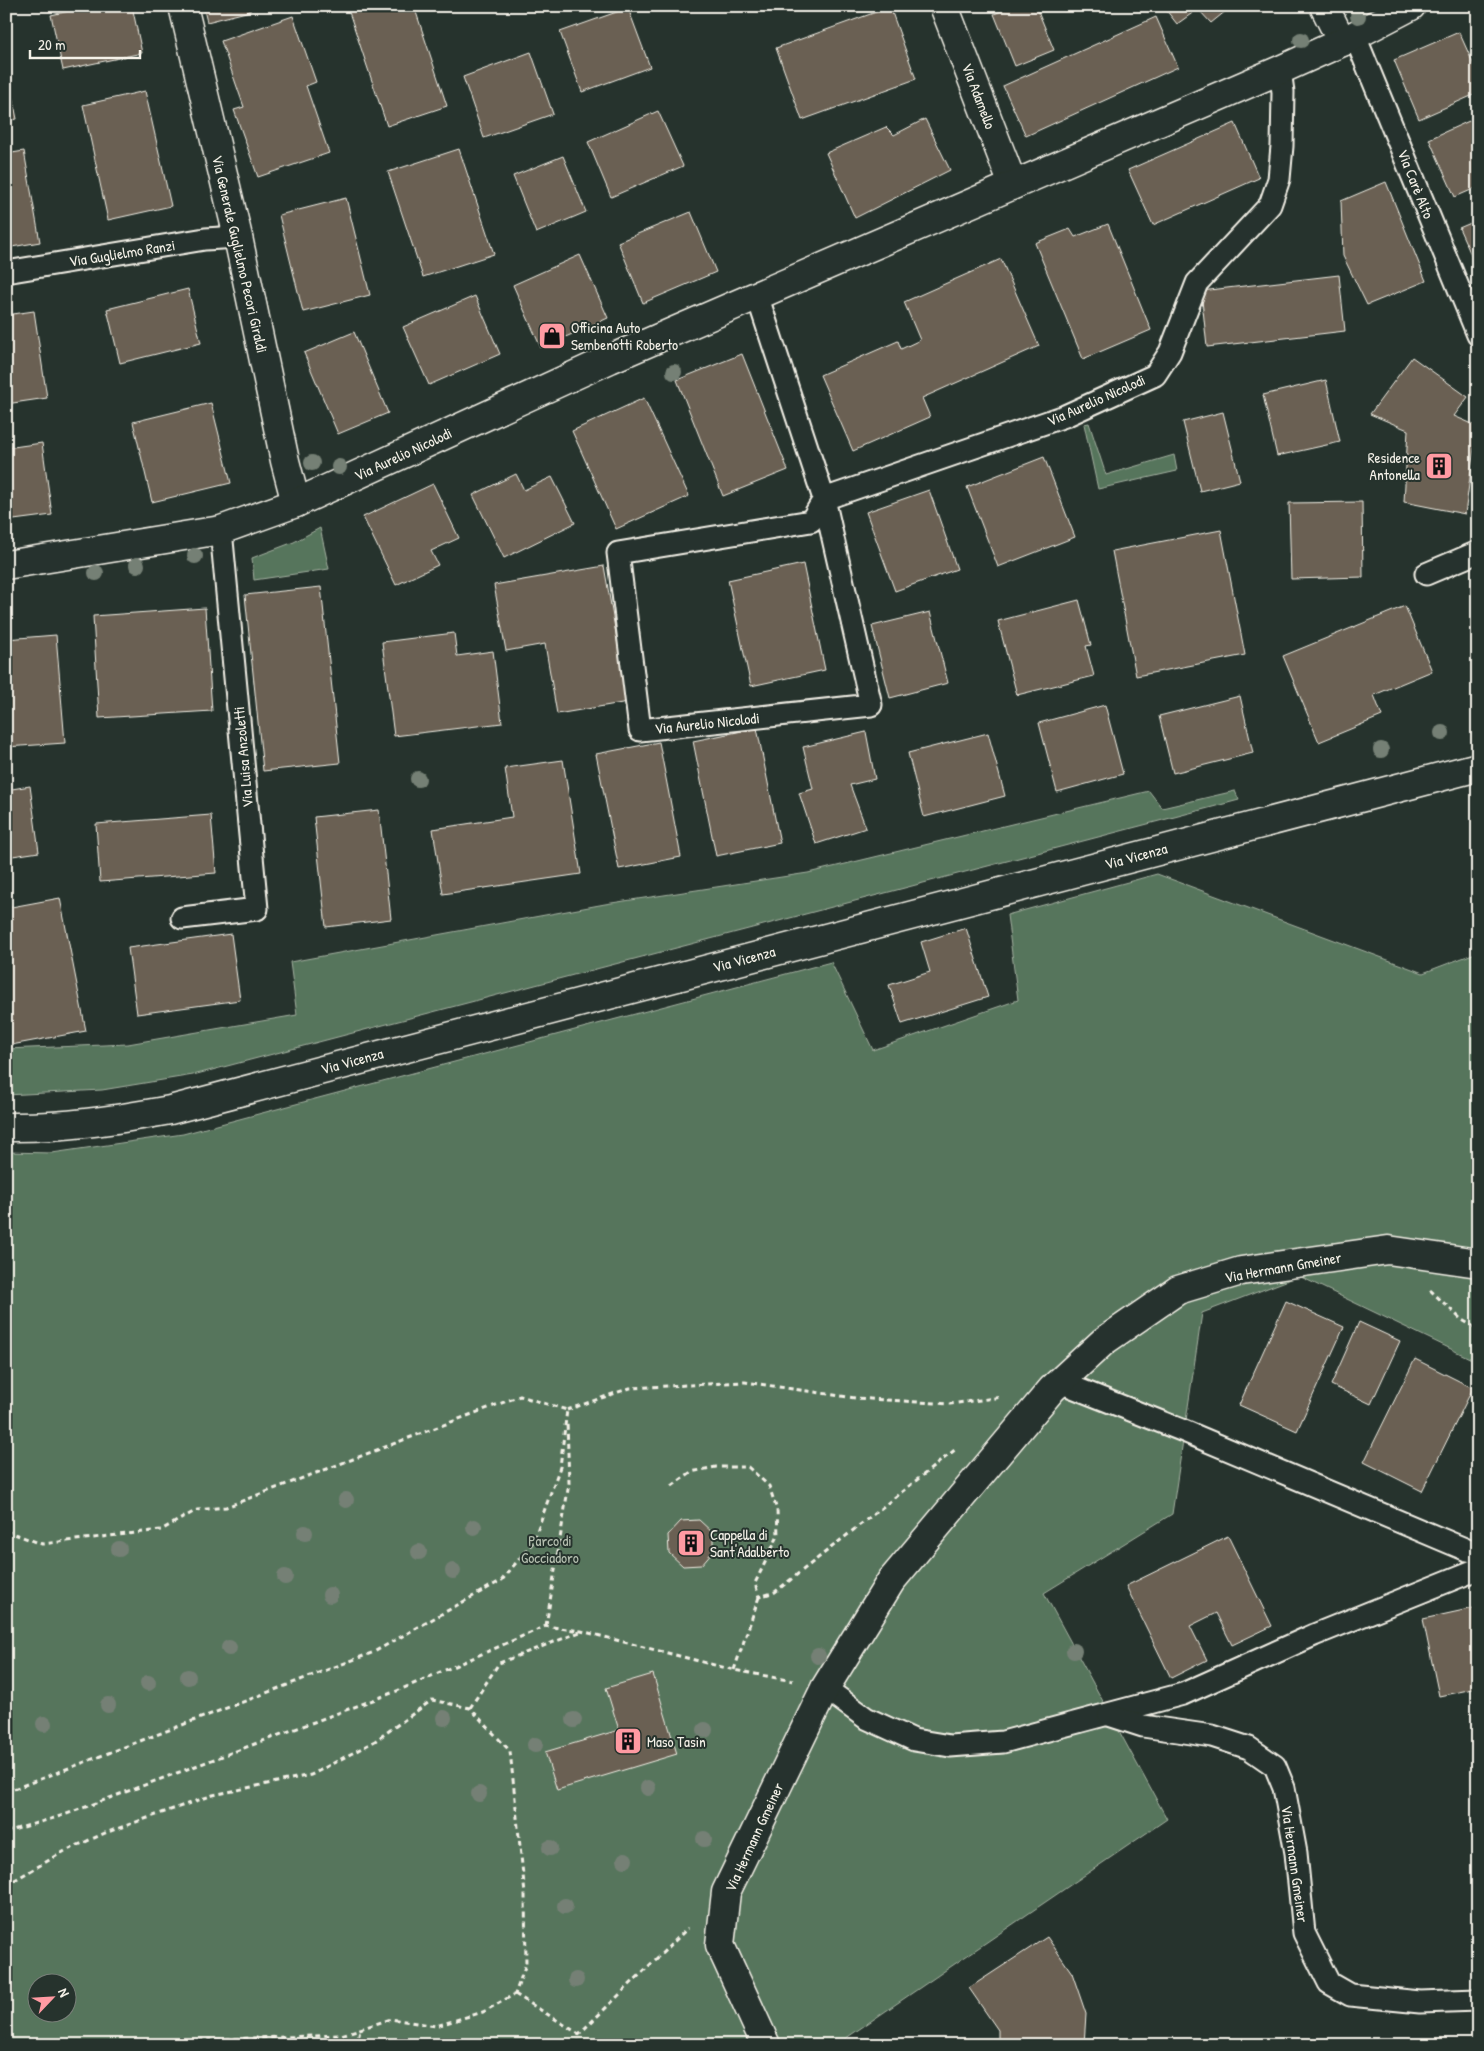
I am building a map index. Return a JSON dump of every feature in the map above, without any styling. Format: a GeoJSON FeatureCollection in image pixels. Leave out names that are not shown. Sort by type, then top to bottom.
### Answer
{"type":"FeatureCollection","features":[{"type":"Feature","properties":{"kind":"street","name":"Via Generale Guglielmo Pecori Giraldi"},"geometry":{"type":"LineString","coordinates":[[183,6],[238,237],[285,460],[296,503]]}},
{"type":"Feature","properties":{"kind":"street","name":"Via Adamello"},"geometry":{"type":"LineString","coordinates":[[944,6],[1013,186]]}},
{"type":"Feature","properties":{"kind":"street"},"geometry":{"type":"LineString","coordinates":[[1324,6],[1348,38]]}},
{"type":"Feature","properties":{"kind":"street","name":"Via Aurelio Nicolodi"},"geometry":{"type":"LineString","coordinates":[[296,503],[610,358],[1280,70],[1411,6]]}},
{"type":"Feature","properties":{"kind":"street"},"geometry":{"type":"LineString","coordinates":[[6,565],[222,530],[296,503]]}},
{"type":"Feature","properties":{"kind":"street","name":"Via Vicenza"},"geometry":{"type":"LineString","coordinates":[[6,1127],[56,1127],[170,1110],[1478,767]]}},
{"type":"Feature","properties":{"kind":"street","name":"Via Hermann Gmeiner"},"geometry":{"type":"LineString","coordinates":[[766,2045],[720,1945],[726,1892],[825,1688],[890,1582],[1056,1385],[1104,1341],[1178,1290],[1241,1271],[1388,1250],[1478,1263]]}},
{"type":"Feature","properties":{"kind":"lane","name":"Via Carè Alto"},"geometry":{"type":"LineString","coordinates":[[1348,38],[1478,335]]}},
{"type":"Feature","properties":{"kind":"lane","name":"Via Aurelio Nicolodi"},"geometry":{"type":"LineString","coordinates":[[757,295],[824,499],[871,705],[640,730],[618,552],[811,521],[824,499],[1065,416],[1155,375],[1170,352],[1197,283],[1270,205],[1279,179],[1282,146],[1283,92],[1280,70]]}},
{"type":"Feature","properties":{"kind":"lane","name":"Via Guglielmo Ranzi"},"geometry":{"type":"LineString","coordinates":[[6,272],[205,239],[238,237]]}},
{"type":"Feature","properties":{"kind":"lane","name":"Via Luisa Anzoletti"},"geometry":{"type":"LineString","coordinates":[[182,918],[257,909],[222,530]]}},
{"type":"Feature","properties":{"kind":"lane"},"geometry":{"type":"LineString","coordinates":[[1426,574],[1478,552]]}},
{"type":"Feature","properties":{"kind":"lane"},"geometry":{"type":"LineString","coordinates":[[1056,1385],[1184,1431],[1467,1550],[1478,1552]]}},
{"type":"Feature","properties":{"kind":"lane"},"geometry":{"type":"LineString","coordinates":[[825,1688],[866,1718],[914,1740],[950,1746],[1003,1742],[1183,1694],[1314,1635],[1478,1569]]}},
{"type":"Feature","properties":{"kind":"lane","name":"Via Hermann Gmeiner"},"geometry":{"type":"LineString","coordinates":[[1109,1715],[1143,1726],[1212,1736],[1250,1748],[1275,1766],[1284,1788],[1296,1853],[1304,1932],[1329,1984],[1350,1995],[1420,2002],[1478,2000]]}},
{"type":"Feature","properties":{"kind":"path"},"geometry":{"type":"LineString","coordinates":[[6,1531],[42,1544],[161,1530],[197,1510],[226,1508],[520,1396],[567,1410],[630,1388],[745,1382],[855,1398],[950,1404],[1056,1385]]}},
{"type":"Feature","properties":{"kind":"path"},"geometry":{"type":"LineString","coordinates":[[546,1626],[569,1483],[567,1410]]}},
{"type":"Feature","properties":{"kind":"path"},"geometry":{"type":"LineString","coordinates":[[6,1792],[374,1652],[502,1580],[533,1542],[560,1466],[567,1410]]}},
{"type":"Feature","properties":{"kind":"path"},"geometry":{"type":"LineString","coordinates":[[759,1597],[775,1592],[959,1447]]}},
{"type":"Feature","properties":{"kind":"path"},"geometry":{"type":"LineString","coordinates":[[672,1486],[691,1472],[724,1467],[748,1467],[770,1486],[777,1510],[778,1536],[755,1583],[759,1597],[734,1670]]}},
{"type":"Feature","properties":{"kind":"path"},"geometry":{"type":"LineString","coordinates":[[6,1832],[64,1815],[397,1691],[546,1626],[581,1631],[734,1670],[825,1688]]}},
{"type":"Feature","properties":{"kind":"path"},"geometry":{"type":"LineString","coordinates":[[470,1708],[499,1663],[581,1631]]}},
{"type":"Feature","properties":{"kind":"path"},"geometry":{"type":"LineString","coordinates":[[6,1885],[65,1851],[105,1833],[214,1795],[311,1775],[375,1741],[432,1700],[470,1708],[510,1751],[525,1904],[526,1964],[515,1994],[483,2012],[436,2026],[391,2019],[341,2035],[197,2040],[182,2045]]}},
{"type":"Feature","properties":{"kind":"path"},"geometry":{"type":"LineString","coordinates":[[578,2045],[579,2034],[726,1892]]}},
{"type":"Feature","properties":{"kind":"path"},"geometry":{"type":"LineString","coordinates":[[515,1994],[579,2034]]}},
{"type":"Feature","properties":{"kind":"path"},"geometry":{"type":"LineString","coordinates":[[357,2045],[360,2029]]}},
{"type":"Feature","properties":{"kind":"green space"},"geometry":{"type":"Polygon","coordinates":[[[1089,423],[1106,475],[1174,455],[1177,471],[1098,489],[1084,424],[1089,423]]]}},
{"type":"Feature","properties":{"kind":"green space"},"geometry":{"type":"Polygon","coordinates":[[[320,528],[329,569],[254,580],[252,558],[294,542],[320,528]]]}},
{"type":"Feature","properties":{"kind":"green space"},"geometry":{"type":"Polygon","coordinates":[[[1149,791],[1162,808],[1235,791],[1239,800],[193,1075],[102,1090],[6,1095],[6,1049],[128,1044],[297,1015],[290,962],[605,904],[808,873],[1149,791]]]}},
{"type":"Feature","properties":{"kind":"green space","name":"Parco di Gocciadoro"},"geometry":{"type":"Polygon","coordinates":[[[1157,874],[1423,973],[1478,952],[1478,1362],[1299,1276],[1202,1313],[1172,1514],[1044,1593],[1167,1819],[836,2045],[6,2045],[6,1152],[52,1153],[183,1134],[831,962],[873,1050],[1018,1000],[1007,915],[1157,874]]]}},
{"type":"Feature","properties":{"kind":"building"},"geometry":{"type":"Polygon","coordinates":[[[93,6],[132,6],[142,53],[63,70],[51,15],[93,6]]]}},
{"type":"Feature","properties":{"kind":"building"},"geometry":{"type":"Polygon","coordinates":[[[203,6],[251,6],[250,11],[207,22],[203,6]]]}},
{"type":"Feature","properties":{"kind":"building"},"geometry":{"type":"Polygon","coordinates":[[[365,6],[414,6],[447,106],[387,126],[349,12],[365,6]]]}},
{"type":"Feature","properties":{"kind":"building"},"geometry":{"type":"Polygon","coordinates":[[[1013,6],[1036,6],[1054,50],[1015,66],[994,14],[1013,6]]]}},
{"type":"Feature","properties":{"kind":"building"},"geometry":{"type":"Polygon","coordinates":[[[1163,6],[1232,6],[1211,23],[1198,9],[1177,24],[1163,6]]]}},
{"type":"Feature","properties":{"kind":"building"},"geometry":{"type":"Polygon","coordinates":[[[890,7],[916,79],[802,120],[776,48],[890,7]]]}},
{"type":"Feature","properties":{"kind":"building"},"geometry":{"type":"Polygon","coordinates":[[[628,8],[650,67],[582,92],[560,32],[628,8]]]}},
{"type":"Feature","properties":{"kind":"building"},"geometry":{"type":"Polygon","coordinates":[[[293,16],[316,82],[306,86],[329,153],[258,177],[234,110],[244,107],[221,41],[293,16]]]}},
{"type":"Feature","properties":{"kind":"building"},"geometry":{"type":"Polygon","coordinates":[[[1156,17],[1178,67],[1026,136],[1003,86],[1156,17]]]}},
{"type":"Feature","properties":{"kind":"building"},"geometry":{"type":"Polygon","coordinates":[[[1459,32],[1478,74],[1478,93],[1419,119],[1394,60],[1459,32]]]}},
{"type":"Feature","properties":{"kind":"building"},"geometry":{"type":"Polygon","coordinates":[[[531,52],[553,114],[484,138],[463,77],[531,52]]]}},
{"type":"Feature","properties":{"kind":"building"},"geometry":{"type":"Polygon","coordinates":[[[6,66],[17,119],[6,121],[6,66]]]}},
{"type":"Feature","properties":{"kind":"building"},"geometry":{"type":"Polygon","coordinates":[[[145,91],[171,206],[108,220],[83,105],[145,91]]]}},
{"type":"Feature","properties":{"kind":"building"},"geometry":{"type":"Polygon","coordinates":[[[658,111],[683,166],[611,197],[588,142],[658,111]]]}},
{"type":"Feature","properties":{"kind":"building"},"geometry":{"type":"Polygon","coordinates":[[[1478,117],[1478,187],[1455,197],[1429,139],[1478,117]]]}},
{"type":"Feature","properties":{"kind":"building"},"geometry":{"type":"Polygon","coordinates":[[[925,119],[950,170],[855,218],[826,153],[886,127],[894,135],[925,119]]]}},
{"type":"Feature","properties":{"kind":"building"},"geometry":{"type":"Polygon","coordinates":[[[1235,123],[1259,178],[1153,225],[1128,170],[1235,123]]]}},
{"type":"Feature","properties":{"kind":"building"},"geometry":{"type":"Polygon","coordinates":[[[459,149],[494,254],[423,277],[388,172],[459,149]]]}},
{"type":"Feature","properties":{"kind":"building"},"geometry":{"type":"Polygon","coordinates":[[[24,151],[40,242],[6,248],[6,154],[24,151]]]}},
{"type":"Feature","properties":{"kind":"building"},"geometry":{"type":"Polygon","coordinates":[[[563,156],[586,212],[536,233],[513,176],[563,156]]]}},
{"type":"Feature","properties":{"kind":"building"},"geometry":{"type":"Polygon","coordinates":[[[1386,182],[1426,281],[1367,305],[1343,256],[1341,201],[1386,182]]]}},
{"type":"Feature","properties":{"kind":"building"},"geometry":{"type":"Polygon","coordinates":[[[346,198],[370,295],[303,312],[279,215],[346,198]]]}},
{"type":"Feature","properties":{"kind":"building"},"geometry":{"type":"Polygon","coordinates":[[[691,212],[716,272],[643,303],[618,242],[691,212]]]}},
{"type":"Feature","properties":{"kind":"building"},"geometry":{"type":"Polygon","coordinates":[[[1478,220],[1478,270],[1459,228],[1478,220]]]}},
{"type":"Feature","properties":{"kind":"building"},"geometry":{"type":"Polygon","coordinates":[[[1108,224],[1151,330],[1083,359],[1035,243],[1070,229],[1075,237],[1108,224]]]}},
{"type":"Feature","properties":{"kind":"building"},"geometry":{"type":"Polygon","coordinates":[[[580,255],[608,318],[541,348],[513,285],[580,255]]]}},
{"type":"Feature","properties":{"kind":"building"},"geometry":{"type":"Polygon","coordinates":[[[1001,259],[1039,346],[922,398],[930,417],[853,451],[820,375],[898,341],[901,349],[920,340],[904,302],[1001,259]]]}},
{"type":"Feature","properties":{"kind":"building"},"geometry":{"type":"Polygon","coordinates":[[[1339,275],[1345,331],[1207,347],[1201,291],[1339,275]]]}},
{"type":"Feature","properties":{"kind":"building"},"geometry":{"type":"Polygon","coordinates":[[[188,289],[201,343],[120,363],[107,309],[188,289]]]}},
{"type":"Feature","properties":{"kind":"building"},"geometry":{"type":"Polygon","coordinates":[[[475,296],[500,354],[429,385],[403,327],[475,296]]]}},
{"type":"Feature","properties":{"kind":"building"},"geometry":{"type":"Polygon","coordinates":[[[34,311],[47,398],[6,404],[6,315],[34,311]]]}},
{"type":"Feature","properties":{"kind":"building"},"geometry":{"type":"Polygon","coordinates":[[[354,332],[388,413],[338,434],[304,353],[354,332]]]}},
{"type":"Feature","properties":{"kind":"building"},"geometry":{"type":"Polygon","coordinates":[[[742,354],[788,470],[723,496],[677,380],[742,354]]]}},
{"type":"Feature","properties":{"kind":"building","name":"Residence Antonella"},"geometry":{"type":"Polygon","coordinates":[[[1412,357],[1468,397],[1454,416],[1477,426],[1465,514],[1404,502],[1408,430],[1370,414],[1412,357]]]}},
{"type":"Feature","properties":{"kind":"building"},"geometry":{"type":"Polygon","coordinates":[[[1326,380],[1340,442],[1277,456],[1263,395],[1326,380]]]}},
{"type":"Feature","properties":{"kind":"building"},"geometry":{"type":"Polygon","coordinates":[[[644,398],[689,496],[616,529],[572,431],[644,398]]]}},
{"type":"Feature","properties":{"kind":"building"},"geometry":{"type":"Polygon","coordinates":[[[211,403],[231,483],[152,502],[133,422],[211,403]]]}},
{"type":"Feature","properties":{"kind":"building"},"geometry":{"type":"Polygon","coordinates":[[[1223,412],[1240,481],[1200,491],[1183,422],[1223,412]]]}},
{"type":"Feature","properties":{"kind":"building"},"geometry":{"type":"Polygon","coordinates":[[[42,443],[52,515],[6,521],[6,448],[42,443]]]}},
{"type":"Feature","properties":{"kind":"building"},"geometry":{"type":"Polygon","coordinates":[[[1044,457],[1075,537],[998,567],[967,487],[1044,457]]]}},
{"type":"Feature","properties":{"kind":"building"},"geometry":{"type":"Polygon","coordinates":[[[516,474],[524,490],[552,477],[575,523],[504,558],[473,495],[516,474]]]}},
{"type":"Feature","properties":{"kind":"building"},"geometry":{"type":"Polygon","coordinates":[[[433,484],[459,538],[431,551],[438,565],[396,585],[363,517],[433,484]]]}},
{"type":"Feature","properties":{"kind":"building"},"geometry":{"type":"Polygon","coordinates":[[[929,490],[957,569],[895,591],[866,512],[929,490]]]}},
{"type":"Feature","properties":{"kind":"building"},"geometry":{"type":"Polygon","coordinates":[[[1362,502],[1363,577],[1291,579],[1289,503],[1362,502]]]}},
{"type":"Feature","properties":{"kind":"building"},"geometry":{"type":"Polygon","coordinates":[[[1221,530],[1245,655],[1136,676],[1112,551],[1221,530]]]}},
{"type":"Feature","properties":{"kind":"building"},"geometry":{"type":"Polygon","coordinates":[[[803,564],[825,670],[751,686],[728,580],[803,564]]]}},
{"type":"Feature","properties":{"kind":"building"},"geometry":{"type":"Polygon","coordinates":[[[604,566],[628,702],[557,714],[545,644],[506,651],[494,585],[604,566]]]}},
{"type":"Feature","properties":{"kind":"building"},"geometry":{"type":"Polygon","coordinates":[[[321,587],[340,763],[263,771],[245,595],[321,587]]]}},
{"type":"Feature","properties":{"kind":"building"},"geometry":{"type":"Polygon","coordinates":[[[1079,600],[1091,645],[1086,646],[1094,676],[1017,695],[998,621],[1079,600]]]}},
{"type":"Feature","properties":{"kind":"building"},"geometry":{"type":"Polygon","coordinates":[[[1405,606],[1432,671],[1374,695],[1382,716],[1319,742],[1283,656],[1405,606]]]}},
{"type":"Feature","properties":{"kind":"building"},"geometry":{"type":"Polygon","coordinates":[[[205,608],[212,711],[99,718],[93,616],[205,608]]]}},
{"type":"Feature","properties":{"kind":"building"},"geometry":{"type":"Polygon","coordinates":[[[930,612],[948,683],[890,698],[872,626],[930,612]]]}},
{"type":"Feature","properties":{"kind":"building"},"geometry":{"type":"Polygon","coordinates":[[[454,633],[457,656],[493,651],[502,723],[394,736],[382,642],[454,633]]]}},
{"type":"Feature","properties":{"kind":"building"},"geometry":{"type":"Polygon","coordinates":[[[56,635],[65,743],[6,747],[6,639],[56,635]]]}},
{"type":"Feature","properties":{"kind":"building"},"geometry":{"type":"Polygon","coordinates":[[[1240,696],[1253,753],[1173,773],[1159,716],[1240,696]]]}},
{"type":"Feature","properties":{"kind":"building"},"geometry":{"type":"Polygon","coordinates":[[[1105,705],[1123,774],[1057,792],[1039,723],[1105,705]]]}},
{"type":"Feature","properties":{"kind":"building"},"geometry":{"type":"Polygon","coordinates":[[[757,728],[780,843],[716,856],[693,741],[757,728]]]}},
{"type":"Feature","properties":{"kind":"building"},"geometry":{"type":"Polygon","coordinates":[[[866,732],[875,779],[850,785],[866,828],[816,844],[799,793],[813,789],[803,747],[866,732]]]}},
{"type":"Feature","properties":{"kind":"building"},"geometry":{"type":"Polygon","coordinates":[[[988,733],[1005,796],[924,817],[908,753],[988,733]]]}},
{"type":"Feature","properties":{"kind":"building"},"geometry":{"type":"Polygon","coordinates":[[[659,742],[681,857],[619,869],[596,754],[659,742]]]}},
{"type":"Feature","properties":{"kind":"building"},"geometry":{"type":"Polygon","coordinates":[[[563,760],[581,874],[443,894],[433,829],[512,817],[505,768],[563,760]]]}},
{"type":"Feature","properties":{"kind":"building"},"geometry":{"type":"Polygon","coordinates":[[[30,786],[39,852],[6,857],[6,790],[30,786]]]}},
{"type":"Feature","properties":{"kind":"building"},"geometry":{"type":"Polygon","coordinates":[[[379,810],[391,919],[326,927],[314,817],[379,810]]]}},
{"type":"Feature","properties":{"kind":"building"},"geometry":{"type":"Polygon","coordinates":[[[211,815],[216,873],[100,882],[96,824],[211,815]]]}},
{"type":"Feature","properties":{"kind":"building"},"geometry":{"type":"Polygon","coordinates":[[[60,898],[86,1031],[6,1046],[6,984],[8,983],[6,974],[6,908],[60,898]]]}},
{"type":"Feature","properties":{"kind":"building"},"geometry":{"type":"Polygon","coordinates":[[[966,928],[988,997],[902,1024],[889,985],[930,972],[921,942],[966,928]]]}},
{"type":"Feature","properties":{"kind":"building"},"geometry":{"type":"Polygon","coordinates":[[[231,934],[240,1000],[137,1014],[128,948],[231,934]]]}},
{"type":"Feature","properties":{"kind":"building"},"geometry":{"type":"Polygon","coordinates":[[[1286,1301],[1344,1327],[1297,1431],[1239,1405],[1286,1301]]]}},
{"type":"Feature","properties":{"kind":"building"},"geometry":{"type":"Polygon","coordinates":[[[1359,1322],[1400,1341],[1371,1404],[1331,1385],[1359,1322]]]}},
{"type":"Feature","properties":{"kind":"building"},"geometry":{"type":"Polygon","coordinates":[[[1415,1359],[1473,1388],[1422,1491],[1364,1462],[1415,1359]]]}},
{"type":"Feature","properties":{"kind":"building","name":"Cappella di Sant'Adalberto"},"geometry":{"type":"Polygon","coordinates":[[[699,1520],[713,1533],[713,1551],[701,1565],[683,1566],[669,1553],[668,1535],[681,1521],[699,1520]]]}},
{"type":"Feature","properties":{"kind":"building"},"geometry":{"type":"Polygon","coordinates":[[[1228,1536],[1272,1626],[1232,1645],[1216,1613],[1190,1626],[1207,1660],[1171,1678],[1126,1586],[1228,1536]]]}},
{"type":"Feature","properties":{"kind":"building"},"geometry":{"type":"Polygon","coordinates":[[[1478,1607],[1478,1688],[1439,1696],[1423,1619],[1478,1607]]]}},
{"type":"Feature","properties":{"kind":"building","name":"Maso Tasin"},"geometry":{"type":"Polygon","coordinates":[[[653,1674],[677,1754],[557,1790],[545,1752],[619,1730],[606,1688],[653,1674]]]}},
{"type":"Feature","properties":{"kind":"building"},"geometry":{"type":"Polygon","coordinates":[[[1047,1937],[1072,1973],[1086,2014],[1084,2045],[998,2045],[998,2030],[969,1988],[1047,1937]]]}},
{"type":"Feature","properties":{"kind":"place","name":"Officina Auto Sembenotti Roberto"},"geometry":{"type":"Point","coordinates":[552,336]}},
{"type":"Feature","properties":{"kind":"place","name":"Residence Antonella"},"geometry":{"type":"Point","coordinates":[1439,466]}},
{"type":"Feature","properties":{"kind":"place","name":"Cappella di Sant'Adalberto"},"geometry":{"type":"Point","coordinates":[691,1543]}},
{"type":"Feature","properties":{"kind":"place","name":"Maso Tasin"},"geometry":{"type":"Point","coordinates":[628,1741]}}]}
